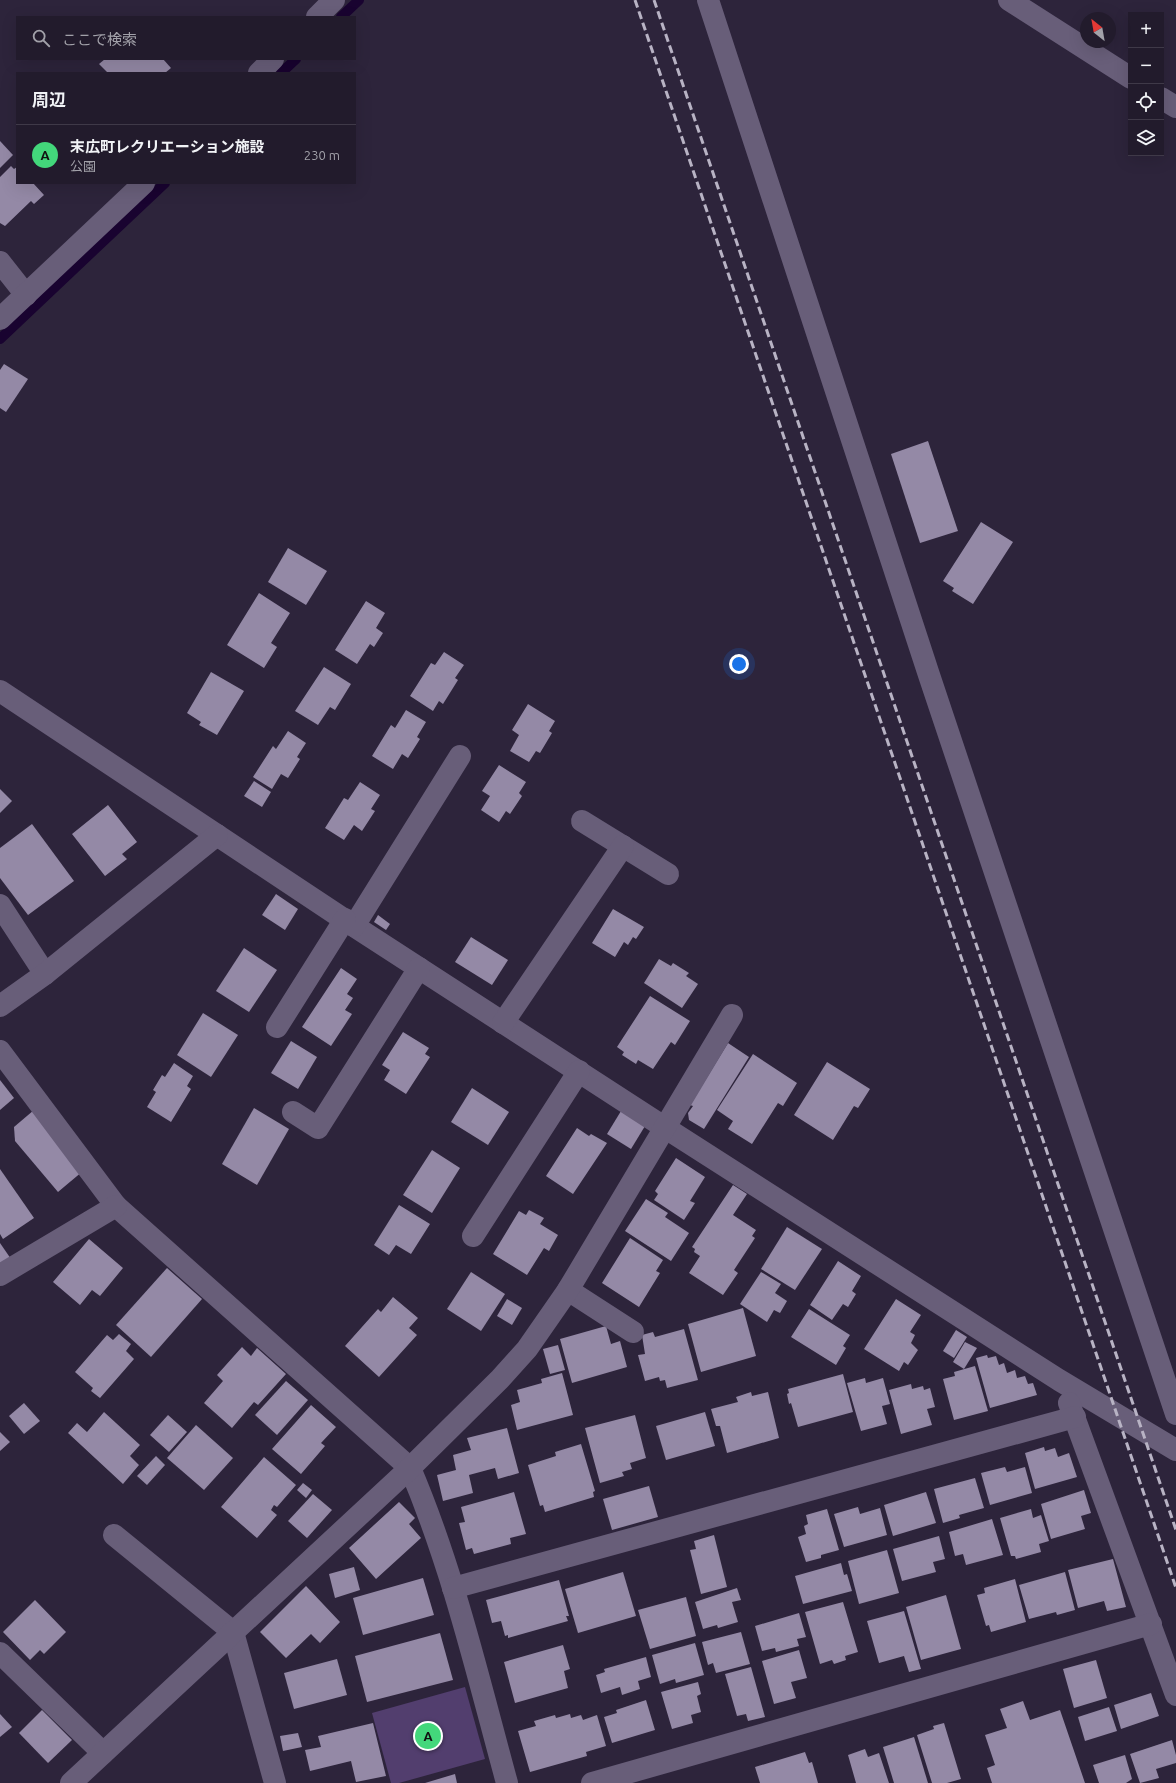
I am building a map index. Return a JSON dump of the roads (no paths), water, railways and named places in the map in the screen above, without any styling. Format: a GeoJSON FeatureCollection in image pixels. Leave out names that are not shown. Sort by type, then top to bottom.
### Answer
{"type":"FeatureCollection","features":[{"type":"Feature","properties":{"kind":"street"},"geometry":{"type":"LineString","coordinates":[[318,16],[334,0]]}},
{"type":"Feature","properties":{"kind":"street"},"geometry":{"type":"LineString","coordinates":[[708,0],[928,675],[1176,1414]]}},
{"type":"Feature","properties":{"kind":"street"},"geometry":{"type":"LineString","coordinates":[[1009,0],[1128,76]]}},
{"type":"Feature","properties":{"kind":"street"},"geometry":{"type":"LineString","coordinates":[[260,72],[272,60]]}},
{"type":"Feature","properties":{"kind":"street"},"geometry":{"type":"LineString","coordinates":[[1164,100],[1176,107]]}},
{"type":"Feature","properties":{"kind":"street"},"geometry":{"type":"LineString","coordinates":[[0,319],[143,184]]}},
{"type":"Feature","properties":{"kind":"street"},"geometry":{"type":"LineString","coordinates":[[0,262],[26,295]]}},
{"type":"Feature","properties":{"kind":"street"},"geometry":{"type":"LineString","coordinates":[[0,691],[419,968],[664,1127],[1059,1380],[1176,1450]]}},
{"type":"Feature","properties":{"kind":"street"},"geometry":{"type":"LineString","coordinates":[[277,1027],[350,922],[460,756]]}},
{"type":"Feature","properties":{"kind":"street"},"geometry":{"type":"LineString","coordinates":[[582,820],[668,874]]}},
{"type":"Feature","properties":{"kind":"street"},"geometry":{"type":"LineString","coordinates":[[0,1006],[45,974],[217,835]]}},
{"type":"Feature","properties":{"kind":"street"},"geometry":{"type":"LineString","coordinates":[[504,1023],[623,846]]}},
{"type":"Feature","properties":{"kind":"street"},"geometry":{"type":"LineString","coordinates":[[0,905],[45,974]]}},
{"type":"Feature","properties":{"kind":"street"},"geometry":{"type":"LineString","coordinates":[[293,1112],[318,1128],[419,968]]}},
{"type":"Feature","properties":{"kind":"street"},"geometry":{"type":"LineString","coordinates":[[71,1783],[410,1468],[500,1379],[527,1349],[568,1290],[732,1015]]}},
{"type":"Feature","properties":{"kind":"street"},"geometry":{"type":"LineString","coordinates":[[0,1050],[116,1206],[410,1468],[453,1588],[508,1783]]}},
{"type":"Feature","properties":{"kind":"street"},"geometry":{"type":"LineString","coordinates":[[473,1236],[579,1071]]}},
{"type":"Feature","properties":{"kind":"street"},"geometry":{"type":"LineString","coordinates":[[0,1275],[116,1206]]}},
{"type":"Feature","properties":{"kind":"street"},"geometry":{"type":"LineString","coordinates":[[568,1290],[633,1332]]}},
{"type":"Feature","properties":{"kind":"street"},"geometry":{"type":"LineString","coordinates":[[1059,1380],[1075,1417],[1176,1695]]}},
{"type":"Feature","properties":{"kind":"street"},"geometry":{"type":"LineString","coordinates":[[453,1588],[1075,1417]]}},
{"type":"Feature","properties":{"kind":"street"},"geometry":{"type":"LineString","coordinates":[[114,1535],[233,1632],[272,1782]]}},
{"type":"Feature","properties":{"kind":"street"},"geometry":{"type":"LineString","coordinates":[[592,1783],[1151,1624]]}},
{"type":"Feature","properties":{"kind":"street"},"geometry":{"type":"LineString","coordinates":[[0,1653],[103,1753]]}},
{"type":"Feature","properties":{"kind":"waterway"},"geometry":{"type":"LineString","coordinates":[[342,16],[359,0]]}},
{"type":"Feature","properties":{"kind":"waterway"},"geometry":{"type":"LineString","coordinates":[[282,72],[295,60]]}},
{"type":"Feature","properties":{"kind":"waterway"},"geometry":{"type":"LineString","coordinates":[[0,339],[164,184]]}},
{"type":"Feature","properties":{"kind":"railway"},"geometry":{"type":"LineString","coordinates":[[635,0],[1176,1588]]}},
{"type":"Feature","properties":{"kind":"railway"},"geometry":{"type":"LineString","coordinates":[[654,0],[1176,1530]]}},
{"type":"Feature","properties":{"kind":"place","name":"末広町レクリエーション施設"},"geometry":{"type":"Point","coordinates":[428,1736]}}]}
